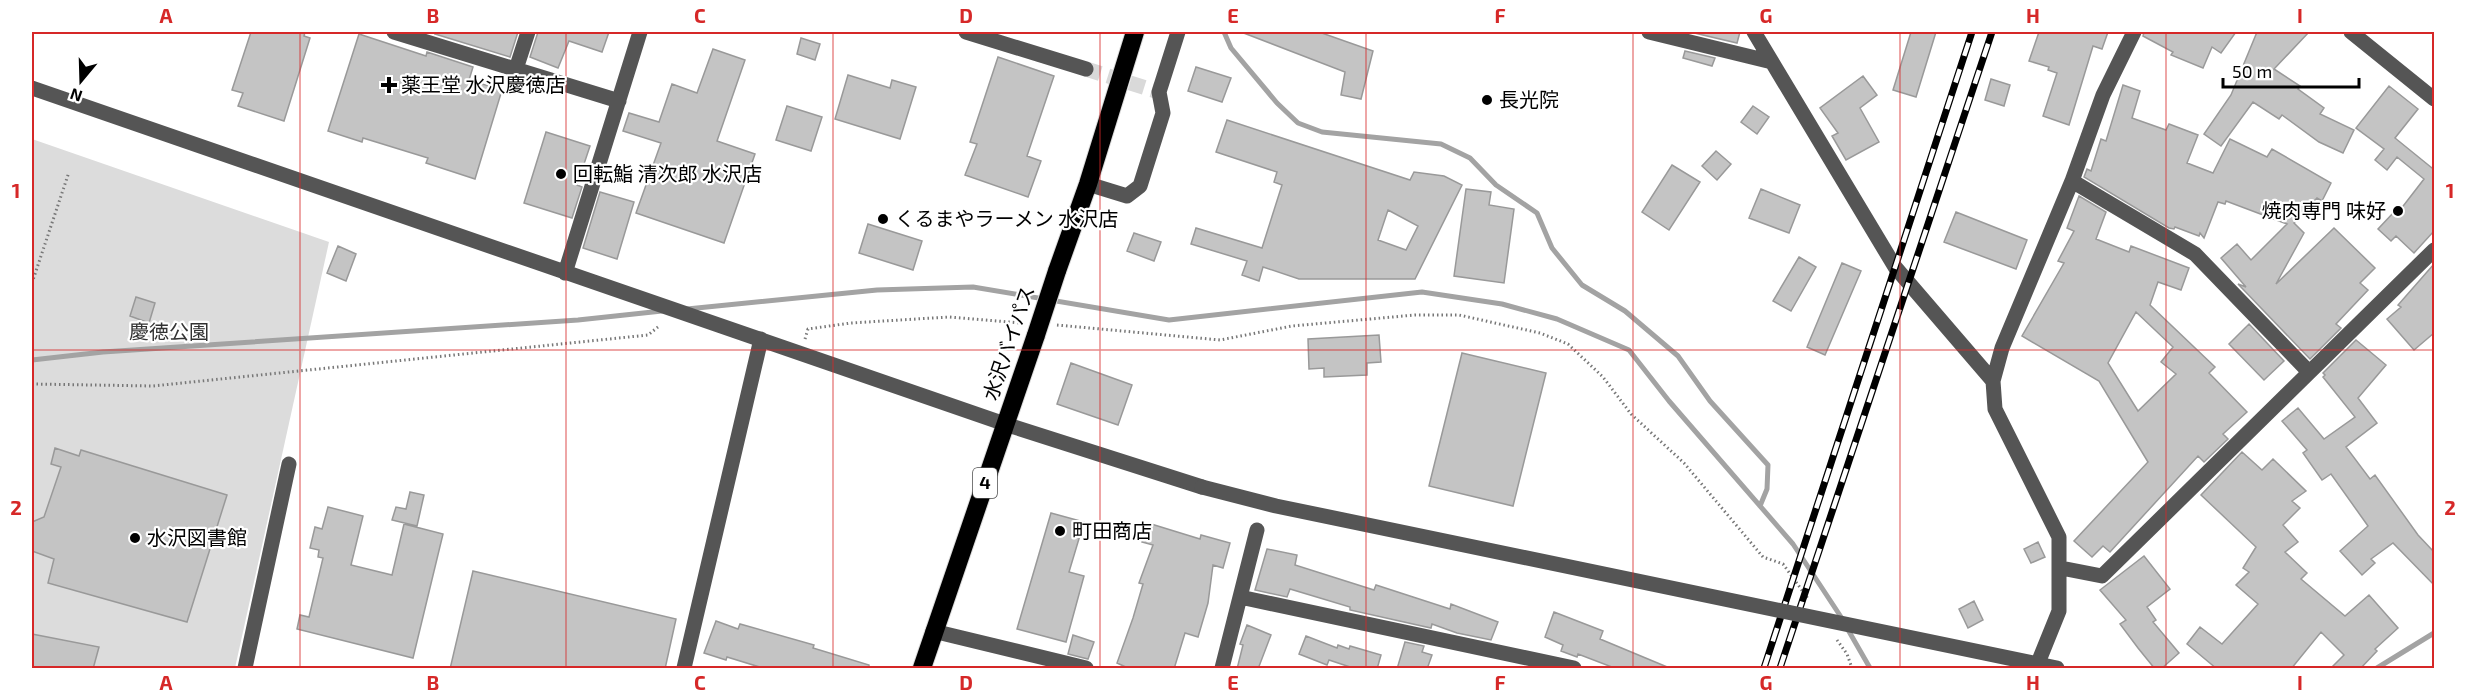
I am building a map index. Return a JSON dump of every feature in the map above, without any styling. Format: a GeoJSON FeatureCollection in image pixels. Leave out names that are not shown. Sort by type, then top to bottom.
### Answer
{"type":"FeatureCollection","features":[{"type":"Feature","properties":{"kind":"highway","name":"水沢バイパス"},"geometry":{"type":"LineString","coordinates":[[922,669],[1005,424],[1029,329],[1057,271],[1088,184],[1135,32]]}},
{"type":"Feature","properties":{"kind":"street"},"geometry":{"type":"LineString","coordinates":[[394,32],[619,101]]}},
{"type":"Feature","properties":{"kind":"street"},"geometry":{"type":"LineString","coordinates":[[516,69],[528,32]]}},
{"type":"Feature","properties":{"kind":"street"},"geometry":{"type":"LineString","coordinates":[[565,273],[640,32]]}},
{"type":"Feature","properties":{"kind":"street"},"geometry":{"type":"LineString","coordinates":[[966,32],[1086,69]]}},
{"type":"Feature","properties":{"kind":"street"},"geometry":{"type":"LineString","coordinates":[[1088,184],[1127,196],[1140,186],[1163,112],[1159,92],[1178,32]]}},
{"type":"Feature","properties":{"kind":"street"},"geometry":{"type":"LineString","coordinates":[[1650,32],[1772,62]]}},
{"type":"Feature","properties":{"kind":"street"},"geometry":{"type":"LineString","coordinates":[[1754,32],[1895,267],[1993,381]]}},
{"type":"Feature","properties":{"kind":"street"},"geometry":{"type":"LineString","coordinates":[[2036,669],[2060,611],[2059,537],[1995,409],[1993,381],[2002,348],[2072,181],[2103,95],[2134,32]]}},
{"type":"Feature","properties":{"kind":"street"},"geometry":{"type":"LineString","coordinates":[[2351,32],[2434,99]]}},
{"type":"Feature","properties":{"kind":"street"},"geometry":{"type":"LineString","coordinates":[[32,88],[1005,424],[1202,487],[1276,506],[2057,669]]}},
{"type":"Feature","properties":{"kind":"street"},"geometry":{"type":"LineString","coordinates":[[2072,181],[2195,254],[2308,371]]}},
{"type":"Feature","properties":{"kind":"street"},"geometry":{"type":"LineString","coordinates":[[2061,568],[2102,576],[2308,371],[2434,250]]}},
{"type":"Feature","properties":{"kind":"street"},"geometry":{"type":"LineString","coordinates":[[684,669],[760,339]]}},
{"type":"Feature","properties":{"kind":"street"},"geometry":{"type":"LineString","coordinates":[[245,669],[289,464]]}},
{"type":"Feature","properties":{"kind":"street"},"geometry":{"type":"LineString","coordinates":[[1222,669],[1257,530]]}},
{"type":"Feature","properties":{"kind":"street"},"geometry":{"type":"LineString","coordinates":[[1240,597],[1574,669]]}},
{"type":"Feature","properties":{"kind":"street"},"geometry":{"type":"LineString","coordinates":[[933,631],[1086,669]]}},
{"type":"Feature","properties":{"kind":"path"},"geometry":{"type":"LineString","coordinates":[[32,283],[69,172]]}},
{"type":"Feature","properties":{"kind":"path"},"geometry":{"type":"LineString","coordinates":[[1056,325],[1220,340],[1292,326],[1426,315],[1459,315],[1540,333],[1568,344],[1603,377],[1631,414],[1684,463],[1763,557],[1783,564],[1815,609]]}},
{"type":"Feature","properties":{"kind":"path"},"geometry":{"type":"LineString","coordinates":[[800,352],[808,329],[851,323],[949,317],[1029,329]]}},
{"type":"Feature","properties":{"kind":"path"},"geometry":{"type":"LineString","coordinates":[[32,384],[153,386],[648,335],[658,327]]}},
{"type":"Feature","properties":{"kind":"path"},"geometry":{"type":"LineString","coordinates":[[1834,636],[1847,654],[1852,669]]}},
{"type":"Feature","properties":{"kind":"green space","name":"慶徳公園"},"geometry":{"type":"Polygon","coordinates":[[[32,139],[329,242],[235,668],[32,668],[32,139]]]}},
{"type":"Feature","properties":{"kind":"building"},"geometry":{"type":"Polygon","coordinates":[[[251,32],[305,32],[304,36],[310,38],[284,121],[238,106],[243,93],[232,90],[251,32]]]}},
{"type":"Feature","properties":{"kind":"building"},"geometry":{"type":"Polygon","coordinates":[[[436,32],[518,32],[510,57],[435,34],[436,32]]]}},
{"type":"Feature","properties":{"kind":"building"},"geometry":{"type":"Polygon","coordinates":[[[538,32],[609,32],[602,52],[569,41],[558,68],[530,57],[538,32]]]}},
{"type":"Feature","properties":{"kind":"building"},"geometry":{"type":"Polygon","coordinates":[[[1241,32],[1319,32],[1373,51],[1361,99],[1341,95],[1345,72],[1241,32]]]}},
{"type":"Feature","properties":{"kind":"building"},"geometry":{"type":"Polygon","coordinates":[[[1690,32],[1740,32],[1737,43],[1690,32]]]}},
{"type":"Feature","properties":{"kind":"building"},"geometry":{"type":"Polygon","coordinates":[[[1911,32],[1936,32],[1916,97],[1893,90],[1911,32]]]}},
{"type":"Feature","properties":{"kind":"building"},"geometry":{"type":"Polygon","coordinates":[[[2039,32],[2108,32],[2102,49],[2093,46],[2069,125],[2043,116],[2057,73],[2048,70],[2049,67],[2029,61],[2039,32]]]}},
{"type":"Feature","properties":{"kind":"building"},"geometry":{"type":"Polygon","coordinates":[[[2144,32],[2236,32],[2221,53],[2212,47],[2203,68],[2171,55],[2173,52],[2143,36],[2144,32]]]}},
{"type":"Feature","properties":{"kind":"building"},"geometry":{"type":"Polygon","coordinates":[[[2257,32],[2309,32],[2274,69],[2300,86],[2298,89],[2324,108],[2320,114],[2354,130],[2343,153],[2319,142],[2282,115],[2279,119],[2253,102],[2221,146],[2204,134],[2231,95],[2257,32]]]}},
{"type":"Feature","properties":{"kind":"building"},"geometry":{"type":"Polygon","coordinates":[[[359,34],[426,56],[427,52],[473,67],[469,80],[502,90],[475,179],[426,163],[428,158],[363,138],[362,142],[328,131],[359,34]]]}},
{"type":"Feature","properties":{"kind":"building"},"geometry":{"type":"Polygon","coordinates":[[[801,38],[820,44],[815,60],[797,54],[801,38]]]}},
{"type":"Feature","properties":{"kind":"building"},"geometry":{"type":"Polygon","coordinates":[[[713,49],[745,60],[717,141],[755,154],[724,243],[636,213],[661,143],[623,131],[629,113],[659,122],[672,84],[697,93],[713,49]]]}},
{"type":"Feature","properties":{"kind":"building"},"geometry":{"type":"Polygon","coordinates":[[[1685,51],[1715,58],[1712,66],[1683,58],[1685,51]]]}},
{"type":"Feature","properties":{"kind":"building"},"geometry":{"type":"Polygon","coordinates":[[[998,57],[1054,76],[1027,156],[1041,161],[1028,197],[965,175],[977,144],[970,142],[998,57]]]}},
{"type":"Feature","properties":{"kind":"building"},"geometry":{"type":"Polygon","coordinates":[[[1196,67],[1231,78],[1222,102],[1188,91],[1196,67]]]}},
{"type":"Feature","properties":{"kind":"building"},"geometry":{"type":"Polygon","coordinates":[[[848,75],[890,88],[892,80],[916,87],[900,139],[835,119],[848,75]]]}},
{"type":"Feature","properties":{"kind":"building"},"geometry":{"type":"Polygon","coordinates":[[[1863,76],[1877,95],[1860,108],[1879,142],[1846,160],[1832,136],[1838,133],[1820,108],[1863,76]]]}},
{"type":"Feature","properties":{"kind":"building"},"geometry":{"type":"Polygon","coordinates":[[[1991,79],[2010,85],[2004,106],[1985,100],[1991,79]]]}},
{"type":"Feature","properties":{"kind":"building"},"geometry":{"type":"Polygon","coordinates":[[[2123,85],[2140,91],[2132,118],[2166,130],[2169,124],[2198,135],[2187,163],[2213,173],[2230,139],[2267,157],[2272,149],[2331,183],[2322,201],[2317,198],[2294,223],[2304,233],[2276,284],[2334,228],[2375,268],[2360,283],[2368,290],[2336,324],[2341,328],[2310,359],[2238,284],[2246,287],[2221,258],[2237,244],[2251,260],[2287,224],[2226,201],[2225,204],[2218,202],[2204,238],[2200,233],[2199,236],[2175,227],[2174,229],[2169,228],[2084,177],[2087,169],[2091,171],[2101,139],[2106,141],[2123,85]]]}},
{"type":"Feature","properties":{"kind":"building"},"geometry":{"type":"Polygon","coordinates":[[[2389,86],[2418,109],[2395,138],[2432,168],[2434,165],[2434,231],[2414,253],[2396,236],[2391,241],[2378,229],[2395,211],[2397,214],[2424,179],[2397,157],[2387,170],[2375,160],[2384,149],[2356,128],[2389,86]]]}},
{"type":"Feature","properties":{"kind":"building"},"geometry":{"type":"Polygon","coordinates":[[[787,106],[822,117],[811,151],[776,140],[787,106]]]}},
{"type":"Feature","properties":{"kind":"building"},"geometry":{"type":"Polygon","coordinates":[[[1753,106],[1769,117],[1757,134],[1741,122],[1753,106]]]}},
{"type":"Feature","properties":{"kind":"building"},"geometry":{"type":"Polygon","coordinates":[[[1227,120],[1410,180],[1414,172],[1444,176],[1462,185],[1415,279],[1299,279],[1263,267],[1259,281],[1242,275],[1247,261],[1191,244],[1196,228],[1262,248],[1282,185],[1274,182],[1277,172],[1216,152],[1227,120]],[[1388,210],[1378,240],[1406,250],[1418,226],[1388,210]]]}},
{"type":"Feature","properties":{"kind":"building"},"geometry":{"type":"Polygon","coordinates":[[[546,132],[590,146],[577,185],[582,187],[572,218],[524,203],[546,132]]]}},
{"type":"Feature","properties":{"kind":"building"},"geometry":{"type":"Polygon","coordinates":[[[1716,151],[1731,164],[1717,180],[1702,166],[1716,151]]]}},
{"type":"Feature","properties":{"kind":"building"},"geometry":{"type":"Polygon","coordinates":[[[1672,165],[1700,182],[1669,230],[1642,212],[1672,165]]]}},
{"type":"Feature","properties":{"kind":"building"},"geometry":{"type":"Polygon","coordinates":[[[1466,189],[1491,192],[1489,205],[1514,209],[1504,283],[1454,276],[1466,189]]]}},
{"type":"Feature","properties":{"kind":"building"},"geometry":{"type":"Polygon","coordinates":[[[1761,189],[1800,205],[1789,233],[1749,218],[1761,189]]]}},
{"type":"Feature","properties":{"kind":"building"},"geometry":{"type":"Polygon","coordinates":[[[600,192],[634,202],[617,259],[583,248],[600,192]]]}},
{"type":"Feature","properties":{"kind":"building"},"geometry":{"type":"Polygon","coordinates":[[[2079,196],[2106,212],[2096,239],[2129,252],[2131,246],[2189,268],[2181,290],[2158,282],[2150,305],[2215,367],[2209,373],[2247,412],[2223,434],[2228,439],[2204,462],[2198,456],[2110,552],[2103,546],[2092,557],[2074,541],[2148,462],[2099,381],[2022,336],[2064,263],[2058,261],[2074,231],[2067,228],[2079,196]],[[2136,312],[2108,363],[2138,411],[2176,374],[2161,362],[2173,347],[2136,312]]]}},
{"type":"Feature","properties":{"kind":"building"},"geometry":{"type":"Polygon","coordinates":[[[1956,212],[2027,240],[2016,269],[1944,242],[1956,212]]]}},
{"type":"Feature","properties":{"kind":"building"},"geometry":{"type":"Polygon","coordinates":[[[868,224],[922,241],[913,270],[859,253],[868,224]]]}},
{"type":"Feature","properties":{"kind":"building"},"geometry":{"type":"Polygon","coordinates":[[[1134,233],[1161,242],[1154,261],[1127,251],[1134,233]]]}},
{"type":"Feature","properties":{"kind":"building"},"geometry":{"type":"Polygon","coordinates":[[[338,246],[356,254],[346,281],[327,273],[338,246]]]}},
{"type":"Feature","properties":{"kind":"building"},"geometry":{"type":"Polygon","coordinates":[[[1799,257],[1816,267],[1791,311],[1773,301],[1799,257]]]}},
{"type":"Feature","properties":{"kind":"building"},"geometry":{"type":"Polygon","coordinates":[[[1842,263],[1861,271],[1825,355],[1807,347],[1842,263]]]}},
{"type":"Feature","properties":{"kind":"building"},"geometry":{"type":"Polygon","coordinates":[[[2434,264],[2434,333],[2414,350],[2387,319],[2401,307],[2398,305],[2434,264]]]}},
{"type":"Feature","properties":{"kind":"building"},"geometry":{"type":"Polygon","coordinates":[[[136,297],[155,303],[149,323],[130,316],[136,297]]]}},
{"type":"Feature","properties":{"kind":"building"},"geometry":{"type":"Polygon","coordinates":[[[2249,324],[2284,361],[2264,380],[2229,344],[2249,324]]]}},
{"type":"Feature","properties":{"kind":"building"},"geometry":{"type":"Polygon","coordinates":[[[1379,335],[1381,362],[1367,363],[1367,375],[1324,377],[1324,368],[1309,369],[1308,339],[1379,335]]]}},
{"type":"Feature","properties":{"kind":"building"},"geometry":{"type":"Polygon","coordinates":[[[2356,340],[2386,365],[2358,398],[2377,423],[2346,447],[2370,479],[2375,475],[2418,535],[2434,552],[2434,585],[2393,543],[2371,559],[2375,563],[2362,575],[2340,551],[2368,526],[2331,474],[2322,480],[2303,453],[2307,450],[2282,421],[2298,408],[2324,439],[2355,417],[2323,377],[2325,375],[2323,373],[2356,340]]]}},
{"type":"Feature","properties":{"kind":"building"},"geometry":{"type":"Polygon","coordinates":[[[1462,353],[1546,373],[1513,506],[1429,486],[1462,353]]]}},
{"type":"Feature","properties":{"kind":"building"},"geometry":{"type":"Polygon","coordinates":[[[1071,363],[1132,385],[1118,425],[1057,404],[1071,363]]]}},
{"type":"Feature","properties":{"kind":"building","name":"水沢図書館"},"geometry":{"type":"Polygon","coordinates":[[[55,448],[79,456],[81,450],[227,495],[187,622],[48,583],[54,559],[32,551],[32,522],[44,517],[61,467],[51,464],[55,448]]]}},
{"type":"Feature","properties":{"kind":"building"},"geometry":{"type":"Polygon","coordinates":[[[2242,452],[2262,470],[2273,459],[2306,491],[2292,501],[2300,508],[2283,525],[2298,542],[2285,552],[2307,573],[2301,579],[2345,616],[2369,595],[2398,628],[2375,649],[2377,651],[2360,669],[2330,669],[2344,655],[2321,632],[2291,669],[2217,669],[2187,644],[2200,627],[2222,644],[2258,604],[2236,585],[2249,572],[2243,568],[2256,547],[2201,495],[2242,452]]]}},
{"type":"Feature","properties":{"kind":"building"},"geometry":{"type":"Polygon","coordinates":[[[410,492],[424,495],[417,526],[392,520],[396,507],[406,509],[410,492]]]}},
{"type":"Feature","properties":{"kind":"building"},"geometry":{"type":"Polygon","coordinates":[[[328,507],[363,516],[351,565],[392,575],[404,524],[443,534],[413,658],[297,629],[300,615],[309,617],[323,558],[318,557],[319,550],[310,548],[315,527],[322,529],[328,507]]]}},
{"type":"Feature","properties":{"kind":"building"},"geometry":{"type":"Polygon","coordinates":[[[1051,513],[1084,522],[1069,572],[1084,576],[1066,642],[1017,629],[1051,513]]]}},
{"type":"Feature","properties":{"kind":"building"},"geometry":{"type":"Polygon","coordinates":[[[1148,523],[1200,539],[1201,535],[1230,543],[1223,568],[1213,565],[1208,603],[1198,637],[1185,633],[1174,669],[1130,669],[1117,663],[1143,584],[1139,583],[1153,545],[1142,542],[1148,523]]]}},
{"type":"Feature","properties":{"kind":"building"},"geometry":{"type":"Polygon","coordinates":[[[2038,542],[2045,557],[2031,563],[2024,549],[2038,542]]]}},
{"type":"Feature","properties":{"kind":"building"},"geometry":{"type":"Polygon","coordinates":[[[1267,549],[1297,555],[1295,565],[1374,590],[1376,585],[1450,609],[1451,604],[1498,622],[1491,640],[1457,633],[1432,624],[1431,628],[1350,610],[1350,607],[1290,589],[1287,597],[1255,590],[1267,549]]]}},
{"type":"Feature","properties":{"kind":"building"},"geometry":{"type":"Polygon","coordinates":[[[2144,556],[2170,589],[2147,607],[2156,620],[2153,622],[2179,653],[2161,669],[2155,669],[2138,648],[2120,624],[2126,620],[2100,590],[2144,556]]]}},
{"type":"Feature","properties":{"kind":"building"},"geometry":{"type":"Polygon","coordinates":[[[473,571],[676,619],[665,669],[450,669],[473,571]]]}},
{"type":"Feature","properties":{"kind":"building"},"geometry":{"type":"Polygon","coordinates":[[[1974,601],[1983,620],[1968,628],[1959,609],[1974,601]]]}},
{"type":"Feature","properties":{"kind":"building"},"geometry":{"type":"Polygon","coordinates":[[[1554,612],[1603,631],[1600,639],[1672,669],[1617,669],[1578,654],[1577,657],[1561,651],[1563,645],[1545,637],[1554,612]]]}},
{"type":"Feature","properties":{"kind":"building"},"geometry":{"type":"Polygon","coordinates":[[[716,621],[738,629],[740,624],[814,645],[813,648],[869,665],[869,669],[766,669],[727,657],[726,660],[704,653],[716,621]]]}},
{"type":"Feature","properties":{"kind":"building"},"geometry":{"type":"Polygon","coordinates":[[[1247,625],[1271,635],[1258,669],[1237,669],[1243,645],[1240,644],[1247,625]]]}},
{"type":"Feature","properties":{"kind":"building"},"geometry":{"type":"Polygon","coordinates":[[[32,634],[99,647],[93,669],[32,669],[32,634]]]}},
{"type":"Feature","properties":{"kind":"building"},"geometry":{"type":"Polygon","coordinates":[[[1073,635],[1094,642],[1088,659],[1068,654],[1073,635]]]}},
{"type":"Feature","properties":{"kind":"building"},"geometry":{"type":"Polygon","coordinates":[[[1306,636],[1337,648],[1338,645],[1349,649],[1350,646],[1381,655],[1377,669],[1356,669],[1329,660],[1327,665],[1299,654],[1306,636]]]}},
{"type":"Feature","properties":{"kind":"building"},"geometry":{"type":"Polygon","coordinates":[[[1405,642],[1424,646],[1422,652],[1432,655],[1427,669],[1397,669],[1405,642]]]}},
{"type":"Feature","properties":{"kind":"waterway"},"geometry":{"type":"LineString","coordinates":[[1224,32],[1231,48],[1277,103],[1298,123],[1322,132],[1441,144],[1470,158],[1496,185],[1537,213],[1552,248],[1582,285],[1625,311],[1678,356],[1710,401],[1768,465],[1767,489],[1760,506]]}},
{"type":"Feature","properties":{"kind":"waterway"},"geometry":{"type":"LineString","coordinates":[[687,309],[877,290],[973,287],[1169,320],[1422,292],[1502,304],[1557,319],[1629,350],[1669,401],[1793,544],[1843,620]]}},
{"type":"Feature","properties":{"kind":"waterway"},"geometry":{"type":"LineString","coordinates":[[32,360],[103,352],[578,320],[662,311]]}},
{"type":"Feature","properties":{"kind":"waterway"},"geometry":{"type":"LineString","coordinates":[[1847,628],[1870,668]]}},
{"type":"Feature","properties":{"kind":"waterway"},"geometry":{"type":"LineString","coordinates":[[2377,668],[2434,633]]}},
{"type":"Feature","properties":{"kind":"tunnel"},"geometry":{"type":"LineString","coordinates":[[1086,69],[1159,92]]}},
{"type":"Feature","properties":{"kind":"railway"},"geometry":{"type":"LineString","coordinates":[[1764,668],[1972,32]]}},
{"type":"Feature","properties":{"kind":"railway"},"geometry":{"type":"LineString","coordinates":[[1780,668],[1992,32]]}},
{"type":"Feature","properties":{"kind":"place","name":"薬王堂 水沢慶徳店"},"geometry":{"type":"Point","coordinates":[389,85]}},
{"type":"Feature","properties":{"kind":"place","name":"長光院"},"geometry":{"type":"Point","coordinates":[1487,100]}},
{"type":"Feature","properties":{"kind":"place","name":"回転鮨 清次郎 水沢店"},"geometry":{"type":"Point","coordinates":[561,174]}},
{"type":"Feature","properties":{"kind":"place","name":"焼肉専門 味好"},"geometry":{"type":"Point","coordinates":[2398,211]}},
{"type":"Feature","properties":{"kind":"place","name":"くるまやラーメン 水沢店"},"geometry":{"type":"Point","coordinates":[883,219]}},
{"type":"Feature","properties":{"kind":"place","name":"町田商店"},"geometry":{"type":"Point","coordinates":[1060,531]}},
{"type":"Feature","properties":{"kind":"place","name":"水沢図書館"},"geometry":{"type":"Point","coordinates":[135,538]}}]}
